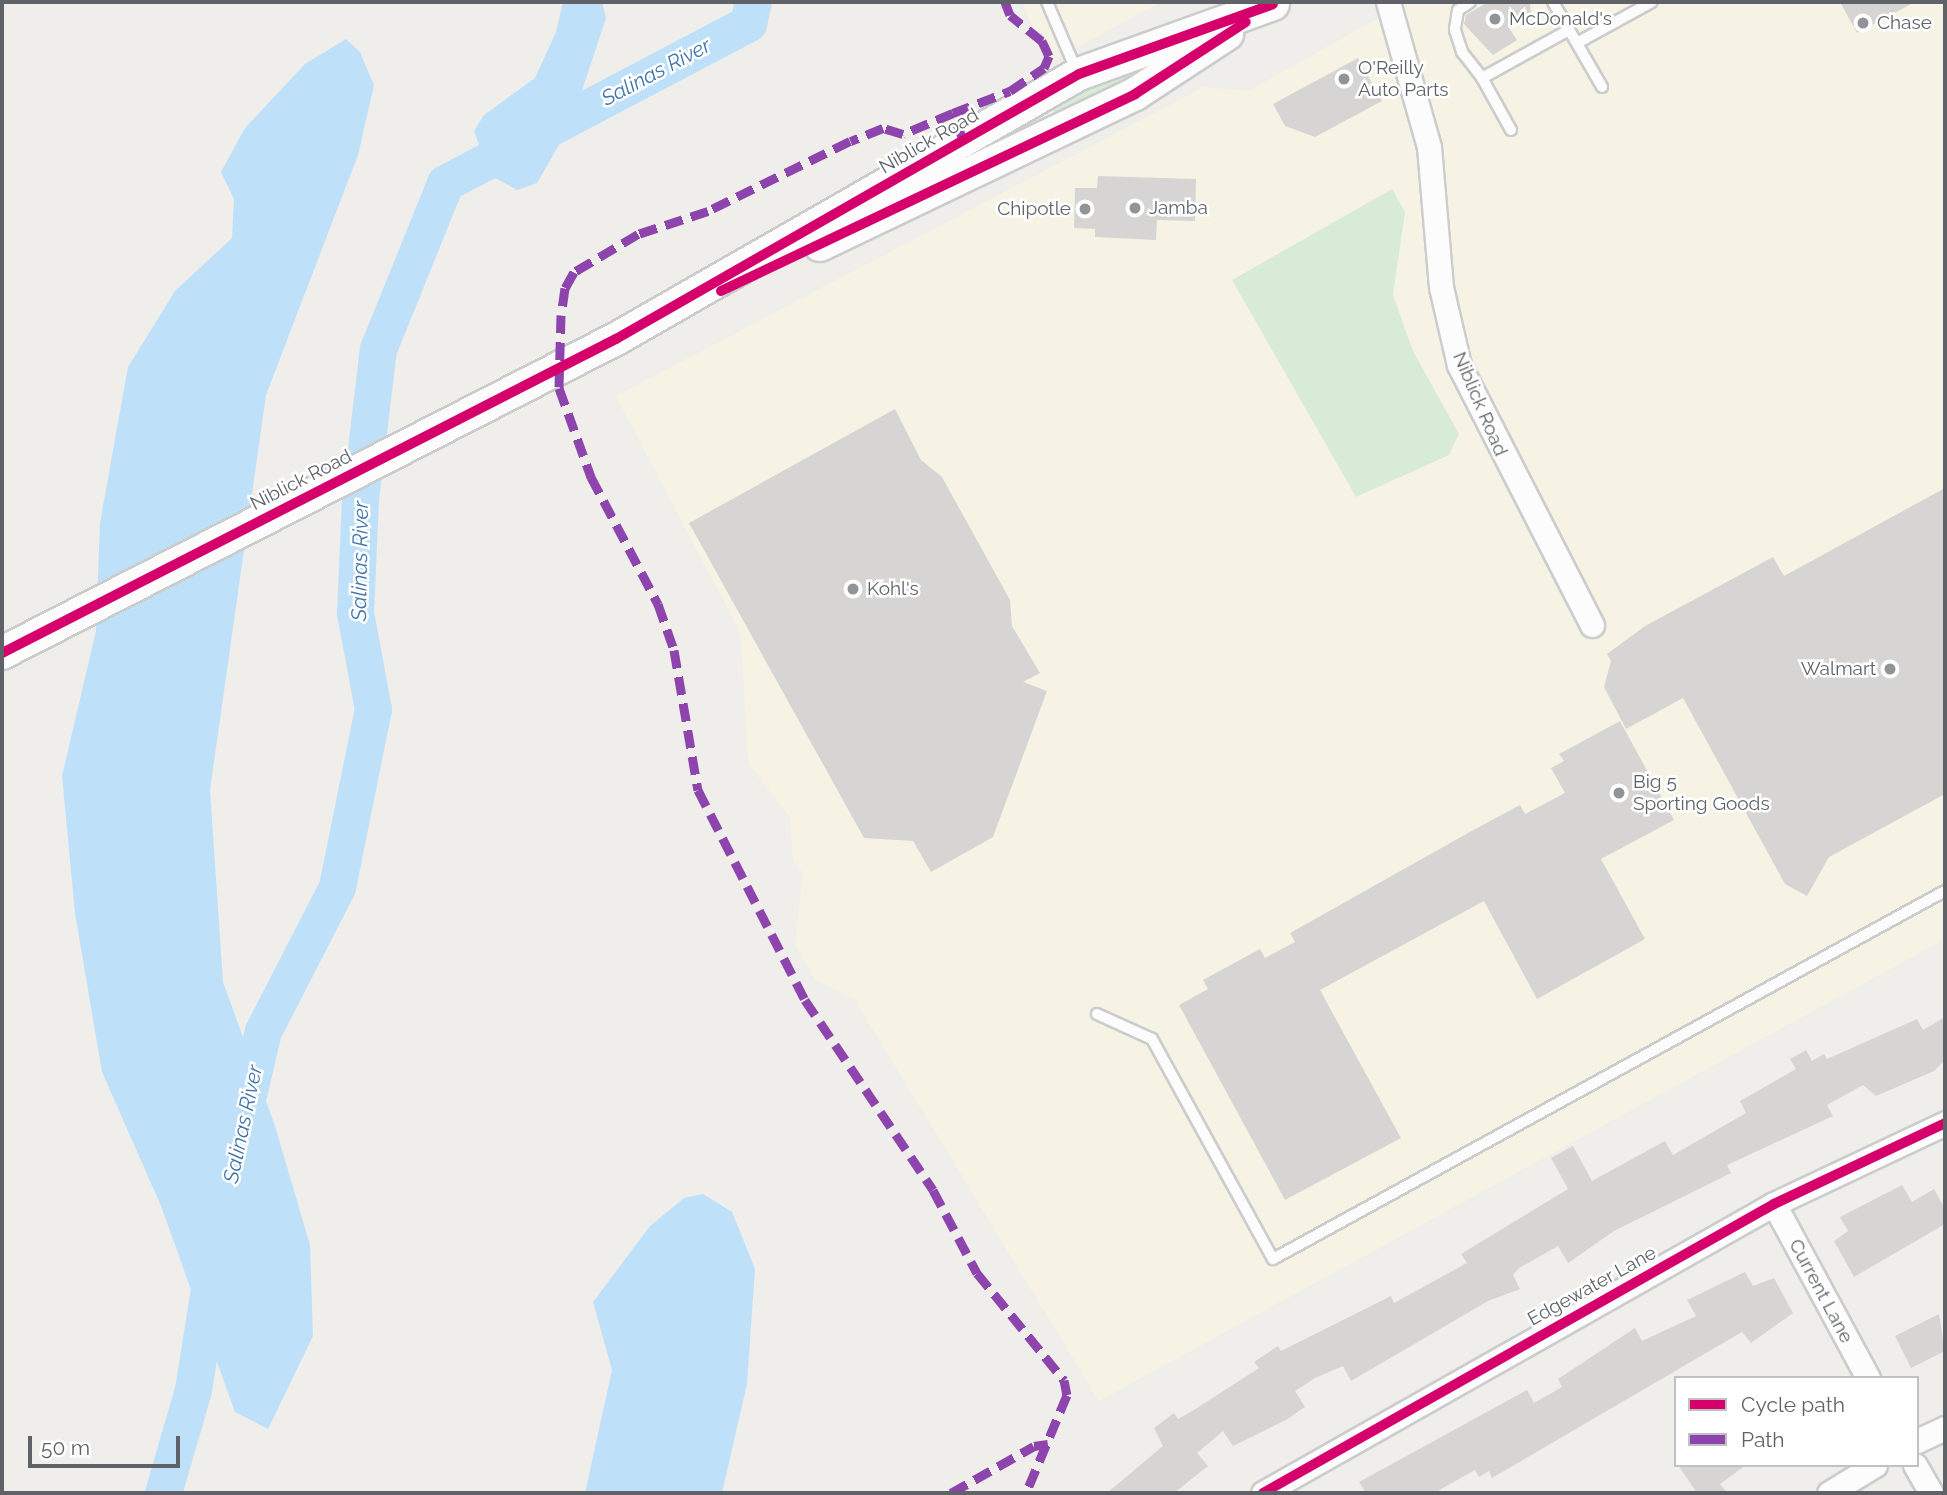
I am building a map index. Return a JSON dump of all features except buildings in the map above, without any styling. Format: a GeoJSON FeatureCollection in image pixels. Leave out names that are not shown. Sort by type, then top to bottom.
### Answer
{"type":"FeatureCollection","features":[{"type":"Feature","properties":{"kind":"main road","name":"Niblick Road"},"geometry":{"type":"LineString","coordinates":[[615,339],[1079,74],[1275,3]]}},
{"type":"Feature","properties":{"kind":"main road","name":"Niblick Road"},"geometry":{"type":"LineString","coordinates":[[2,653],[615,339],[1135,94],[1275,3]]}},
{"type":"Feature","properties":{"kind":"street","name":"Niblick Road"},"geometry":{"type":"LineString","coordinates":[[1388,2],[1429,147],[1441,287],[1459,365],[1592,625]]}},
{"type":"Feature","properties":{"kind":"street","name":"Edgewater Lane"},"geometry":{"type":"LineString","coordinates":[[1263,1493],[1774,1204],[1945,1124]]}},
{"type":"Feature","properties":{"kind":"street","name":"Current Lane"},"geometry":{"type":"LineString","coordinates":[[1774,1204],[1867,1376]]}},
{"type":"Feature","properties":{"kind":"street"},"geometry":{"type":"LineString","coordinates":[[1919,1440],[1945,1428]]}},
{"type":"Feature","properties":{"kind":"street"},"geometry":{"type":"LineString","coordinates":[[1829,1493],[1872,1467]]}},
{"type":"Feature","properties":{"kind":"street"},"geometry":{"type":"LineString","coordinates":[[1916,1467],[1931,1493]]}},
{"type":"Feature","properties":{"kind":"lane"},"geometry":{"type":"LineString","coordinates":[[1047,2],[1079,74]]}},
{"type":"Feature","properties":{"kind":"lane"},"geometry":{"type":"LineString","coordinates":[[1471,2],[1458,10],[1455,30],[1462,52],[1482,78],[1511,130]]}},
{"type":"Feature","properties":{"kind":"lane"},"geometry":{"type":"LineString","coordinates":[[1553,2],[1602,87]]}},
{"type":"Feature","properties":{"kind":"lane"},"geometry":{"type":"LineString","coordinates":[[1577,43],[1653,2]]}},
{"type":"Feature","properties":{"kind":"lane"},"geometry":{"type":"LineString","coordinates":[[1482,78],[1569,30]]}},
{"type":"Feature","properties":{"kind":"lane"},"geometry":{"type":"LineString","coordinates":[[1097,1014],[1152,1039],[1273,1259],[1945,891]]}},
{"type":"Feature","properties":{"kind":"shaded area"},"geometry":{"type":"Polygon","coordinates":[[[1022,2],[1161,2],[1048,63],[1022,2]]]}},
{"type":"Feature","properties":{"kind":"shaded area"},"geometry":{"type":"Polygon","coordinates":[[[1407,2],[1945,2],[1945,939],[1099,1401],[855,1000],[815,979],[795,945],[803,873],[793,861],[790,817],[748,763],[741,634],[616,396],[1204,87],[1248,91],[1407,2]]]}},
{"type":"Feature","properties":{"kind":"green space"},"geometry":{"type":"Polygon","coordinates":[[[1157,53],[1114,89],[1057,116],[1050,106],[1157,53]]]}},
{"type":"Feature","properties":{"kind":"green space"},"geometry":{"type":"Polygon","coordinates":[[[1392,189],[1405,212],[1393,295],[1413,351],[1459,434],[1449,455],[1356,497],[1232,280],[1392,189]]]}},
{"type":"Feature","properties":{"kind":"water"},"geometry":{"type":"Polygon","coordinates":[[[563,2],[602,2],[606,18],[571,124],[537,183],[517,190],[490,175],[474,131],[484,115],[535,78],[556,32],[563,2]]]}},
{"type":"Feature","properties":{"kind":"water"},"geometry":{"type":"Polygon","coordinates":[[[346,39],[360,52],[374,85],[358,155],[266,395],[210,790],[223,982],[275,1126],[310,1245],[313,1336],[268,1429],[235,1412],[161,1206],[102,1072],[75,913],[62,776],[96,631],[100,523],[128,367],[175,291],[232,238],[234,199],[221,172],[245,128],[305,64],[346,39]]]}},
{"type":"Feature","properties":{"kind":"water"},"geometry":{"type":"Polygon","coordinates":[[[703,1194],[732,1212],[755,1269],[747,1384],[722,1493],[585,1493],[612,1370],[593,1302],[650,1226],[684,1198],[703,1194]]]}},
{"type":"Feature","properties":{"kind":"waterway","name":"Salinas River"},"geometry":{"type":"LineString","coordinates":[[243,1116],[263,1031],[337,887],[373,709],[355,613],[360,499],[378,349],[445,183],[748,23],[753,2]]}},
{"type":"Feature","properties":{"kind":"waterway","name":"Salinas River"},"geometry":{"type":"LineString","coordinates":[[163,1493],[193,1390],[211,1276]]}},
{"type":"Feature","properties":{"kind":"marked path"},"geometry":{"type":"LineString","coordinates":[[964,142],[953,113],[1010,91],[1044,68],[1049,56],[1042,41],[1010,15],[1005,2]]}},
{"type":"Feature","properties":{"kind":"marked path"},"geometry":{"type":"LineString","coordinates":[[953,113],[903,134],[883,128],[850,141],[708,211],[638,234],[574,272],[565,288],[561,315],[559,388],[591,477],[658,604],[674,650],[698,790],[805,1000],[933,1190],[977,1273],[1064,1380],[1067,1395],[1026,1493]]}},
{"type":"Feature","properties":{"kind":"marked path"},"geometry":{"type":"LineString","coordinates":[[951,1493],[1034,1446],[1048,1444]]}},
{"type":"Feature","properties":{"kind":"cycle path"},"geometry":{"type":"LineString","coordinates":[[2,653],[616,339],[1079,74],[1273,4]]}},
{"type":"Feature","properties":{"kind":"cycle path"},"geometry":{"type":"LineString","coordinates":[[721,291],[1135,94],[1246,22]]}},
{"type":"Feature","properties":{"kind":"cycle path"},"geometry":{"type":"LineString","coordinates":[[1263,1493],[1774,1204],[1945,1123]]}},
{"type":"Feature","properties":{"kind":"place","name":"McDonald's"},"geometry":{"type":"Point","coordinates":[1495,19]}},
{"type":"Feature","properties":{"kind":"place","name":"Chase"},"geometry":{"type":"Point","coordinates":[1863,23]}},
{"type":"Feature","properties":{"kind":"place","name":"O'Reilly Auto Parts"},"geometry":{"type":"Point","coordinates":[1344,79]}},
{"type":"Feature","properties":{"kind":"place","name":"Jamba"},"geometry":{"type":"Point","coordinates":[1135,208]}},
{"type":"Feature","properties":{"kind":"place","name":"Chipotle"},"geometry":{"type":"Point","coordinates":[1085,209]}},
{"type":"Feature","properties":{"kind":"place","name":"Kohl's"},"geometry":{"type":"Point","coordinates":[853,589]}},
{"type":"Feature","properties":{"kind":"place","name":"Walmart"},"geometry":{"type":"Point","coordinates":[1890,669]}},
{"type":"Feature","properties":{"kind":"place","name":"Big 5 Sporting Goods"},"geometry":{"type":"Point","coordinates":[1619,793]}}]}
